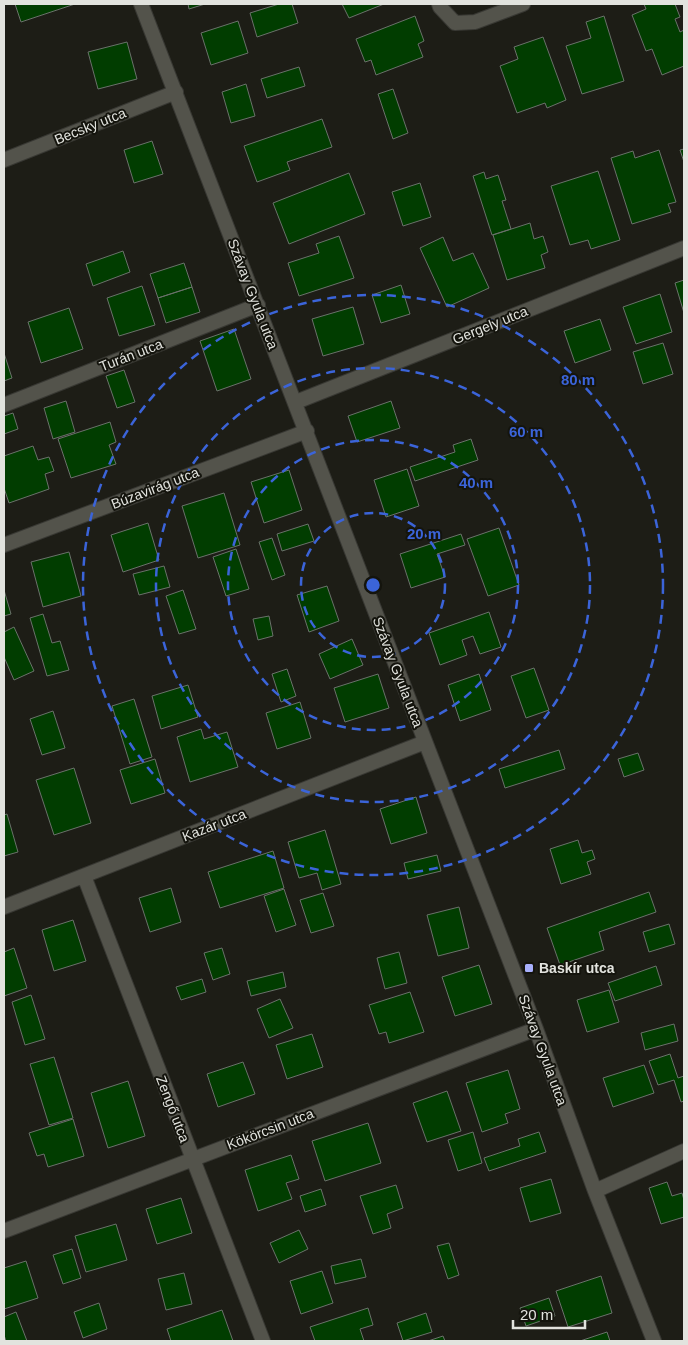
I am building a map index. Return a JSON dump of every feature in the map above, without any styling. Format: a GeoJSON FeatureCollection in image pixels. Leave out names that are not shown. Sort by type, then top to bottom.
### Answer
{"type":"FeatureCollection","features":[{"type":"Feature","properties":{"kind":"street","name":"Szávay Gyula utca"},"geometry":{"type":"LineString","coordinates":[[141,4],[296,402],[536,1029],[595,1191],[654,1341]]}},
{"type":"Feature","properties":{"kind":"street"},"geometry":{"type":"LineString","coordinates":[[439,4],[455,23],[475,22],[524,4]]}},
{"type":"Feature","properties":{"kind":"street","name":"Becsky utca"},"geometry":{"type":"LineString","coordinates":[[4,160],[176,92]]}},
{"type":"Feature","properties":{"kind":"street","name":"Gergely utca"},"geometry":{"type":"LineString","coordinates":[[296,402],[684,248]]}},
{"type":"Feature","properties":{"kind":"street","name":"Turán utca"},"geometry":{"type":"LineString","coordinates":[[4,405],[258,305]]}},
{"type":"Feature","properties":{"kind":"street","name":"Búzavirág utca"},"geometry":{"type":"LineString","coordinates":[[4,545],[307,431]]}},
{"type":"Feature","properties":{"kind":"street","name":"Kazár utca"},"geometry":{"type":"LineString","coordinates":[[4,908],[425,742]]}},
{"type":"Feature","properties":{"kind":"street","name":"Zengő utca"},"geometry":{"type":"LineString","coordinates":[[84,876],[263,1341]]}},
{"type":"Feature","properties":{"kind":"street","name":"Kökörcsin utca"},"geometry":{"type":"LineString","coordinates":[[4,1231],[192,1158],[536,1029]]}},
{"type":"Feature","properties":{"kind":"street"},"geometry":{"type":"LineString","coordinates":[[595,1191],[684,1151]]}},
{"type":"Feature","properties":{"kind":"building"},"geometry":{"type":"Polygon","coordinates":[[[15,4],[75,4],[21,22],[15,4]]]}},
{"type":"Feature","properties":{"kind":"building"},"geometry":{"type":"Polygon","coordinates":[[[188,4],[205,4],[189,9],[188,4]]]}},
{"type":"Feature","properties":{"kind":"building"},"geometry":{"type":"Polygon","coordinates":[[[279,4],[292,4],[298,23],[257,37],[250,13],[279,4]]]}},
{"type":"Feature","properties":{"kind":"building"},"geometry":{"type":"Polygon","coordinates":[[[342,4],[384,4],[349,18],[342,4]]]}},
{"type":"Feature","properties":{"kind":"building"},"geometry":{"type":"Polygon","coordinates":[[[644,4],[675,4],[680,17],[675,19],[680,32],[684,30],[684,66],[662,75],[652,49],[646,51],[632,15],[646,9],[644,4]]]}},
{"type":"Feature","properties":{"kind":"building"},"geometry":{"type":"Polygon","coordinates":[[[415,16],[424,41],[418,44],[423,57],[376,75],[371,60],[365,62],[356,39],[415,16]]]}},
{"type":"Feature","properties":{"kind":"building"},"geometry":{"type":"Polygon","coordinates":[[[604,16],[624,81],[582,94],[566,46],[591,38],[586,22],[604,16]]]}},
{"type":"Feature","properties":{"kind":"building"},"geometry":{"type":"Polygon","coordinates":[[[238,21],[248,53],[211,65],[201,33],[238,21]]]}},
{"type":"Feature","properties":{"kind":"building"},"geometry":{"type":"Polygon","coordinates":[[[543,37],[566,100],[547,108],[545,103],[517,113],[500,66],[518,59],[514,47],[543,37]]]}},
{"type":"Feature","properties":{"kind":"building"},"geometry":{"type":"Polygon","coordinates":[[[127,42],[137,79],[98,89],[88,52],[127,42]]]}},
{"type":"Feature","properties":{"kind":"building"},"geometry":{"type":"Polygon","coordinates":[[[299,67],[305,86],[267,98],[261,79],[299,67]]]}},
{"type":"Feature","properties":{"kind":"building"},"geometry":{"type":"Polygon","coordinates":[[[246,84],[255,116],[231,123],[222,92],[246,84]]]}},
{"type":"Feature","properties":{"kind":"building"},"geometry":{"type":"Polygon","coordinates":[[[393,89],[408,133],[393,139],[378,94],[393,89]]]}},
{"type":"Feature","properties":{"kind":"building"},"geometry":{"type":"Polygon","coordinates":[[[322,119],[332,147],[287,162],[290,170],[257,182],[244,146],[322,119]]]}},
{"type":"Feature","properties":{"kind":"building"},"geometry":{"type":"Polygon","coordinates":[[[152,141],[163,174],[134,183],[124,150],[152,141]]]}},
{"type":"Feature","properties":{"kind":"building"},"geometry":{"type":"Polygon","coordinates":[[[684,149],[684,162],[680,150],[684,149]]]}},
{"type":"Feature","properties":{"kind":"building"},"geometry":{"type":"Polygon","coordinates":[[[659,150],[676,202],[668,204],[671,212],[632,224],[611,158],[633,151],[635,158],[659,150]]]}},
{"type":"Feature","properties":{"kind":"building"},"geometry":{"type":"Polygon","coordinates":[[[598,171],[620,240],[591,249],[588,240],[570,245],[551,186],[598,171]]]}},
{"type":"Feature","properties":{"kind":"building"},"geometry":{"type":"Polygon","coordinates":[[[484,172],[486,179],[498,175],[506,200],[502,201],[511,229],[492,235],[473,176],[484,172]]]}},
{"type":"Feature","properties":{"kind":"building"},"geometry":{"type":"Polygon","coordinates":[[[349,173],[365,214],[289,244],[273,203],[349,173]]]}},
{"type":"Feature","properties":{"kind":"building"},"geometry":{"type":"Polygon","coordinates":[[[420,183],[431,217],[403,226],[392,192],[420,183]]]}},
{"type":"Feature","properties":{"kind":"building"},"geometry":{"type":"Polygon","coordinates":[[[530,223],[534,239],[543,236],[548,252],[541,255],[545,268],[507,280],[493,235],[530,223]]]}},
{"type":"Feature","properties":{"kind":"building"},"geometry":{"type":"Polygon","coordinates":[[[339,236],[354,278],[299,296],[288,263],[319,253],[316,244],[339,236]]]}},
{"type":"Feature","properties":{"kind":"building"},"geometry":{"type":"Polygon","coordinates":[[[443,237],[453,261],[473,253],[489,288],[447,307],[420,248],[443,237]]]}},
{"type":"Feature","properties":{"kind":"building"},"geometry":{"type":"Polygon","coordinates":[[[123,251],[130,272],[93,286],[86,264],[123,251]]]}},
{"type":"Feature","properties":{"kind":"building"},"geometry":{"type":"Polygon","coordinates":[[[184,263],[192,287],[158,298],[150,274],[184,263]]]}},
{"type":"Feature","properties":{"kind":"building"},"geometry":{"type":"Polygon","coordinates":[[[684,280],[684,313],[675,283],[684,280]]]}},
{"type":"Feature","properties":{"kind":"building"},"geometry":{"type":"Polygon","coordinates":[[[401,285],[410,314],[381,323],[372,295],[401,285]]]}},
{"type":"Feature","properties":{"kind":"building"},"geometry":{"type":"Polygon","coordinates":[[[142,286],[155,325],[119,336],[107,298],[142,286]]]}},
{"type":"Feature","properties":{"kind":"building"},"geometry":{"type":"Polygon","coordinates":[[[192,287],[200,312],[166,323],[158,298],[192,287]]]}},
{"type":"Feature","properties":{"kind":"building"},"geometry":{"type":"Polygon","coordinates":[[[660,294],[672,332],[636,344],[623,307],[660,294]]]}},
{"type":"Feature","properties":{"kind":"building"},"geometry":{"type":"Polygon","coordinates":[[[353,307],[364,344],[323,356],[312,319],[353,307]]]}},
{"type":"Feature","properties":{"kind":"building"},"geometry":{"type":"Polygon","coordinates":[[[69,308],[83,349],[41,363],[28,322],[69,308]]]}},
{"type":"Feature","properties":{"kind":"building"},"geometry":{"type":"Polygon","coordinates":[[[600,319],[611,350],[575,363],[564,331],[600,319]]]}},
{"type":"Feature","properties":{"kind":"building"},"geometry":{"type":"Polygon","coordinates":[[[234,329],[251,379],[217,391],[200,341],[234,329]]]}},
{"type":"Feature","properties":{"kind":"building"},"geometry":{"type":"Polygon","coordinates":[[[663,343],[673,374],[643,384],[633,352],[663,343]]]}},
{"type":"Feature","properties":{"kind":"building"},"geometry":{"type":"Polygon","coordinates":[[[4,353],[12,378],[4,381],[4,353]]]}},
{"type":"Feature","properties":{"kind":"building"},"geometry":{"type":"Polygon","coordinates":[[[124,370],[135,402],[117,408],[106,376],[124,370]]]}},
{"type":"Feature","properties":{"kind":"building"},"geometry":{"type":"Polygon","coordinates":[[[66,401],[75,432],[53,439],[44,408],[66,401]]]}},
{"type":"Feature","properties":{"kind":"building"},"geometry":{"type":"Polygon","coordinates":[[[391,401],[400,428],[357,442],[348,416],[391,401]]]}},
{"type":"Feature","properties":{"kind":"building"},"geometry":{"type":"Polygon","coordinates":[[[13,413],[18,429],[4,434],[4,416],[13,413]]]}},
{"type":"Feature","properties":{"kind":"building"},"geometry":{"type":"Polygon","coordinates":[[[110,422],[116,442],[109,445],[116,464],[71,478],[58,439],[110,422]]]}},
{"type":"Feature","properties":{"kind":"building"},"geometry":{"type":"Polygon","coordinates":[[[471,439],[478,460],[415,481],[410,467],[455,452],[453,445],[471,439]]]}},
{"type":"Feature","properties":{"kind":"building"},"geometry":{"type":"Polygon","coordinates":[[[33,446],[38,460],[49,457],[54,471],[45,474],[49,489],[9,503],[4,488],[4,456],[33,446]]]}},
{"type":"Feature","properties":{"kind":"building"},"geometry":{"type":"Polygon","coordinates":[[[407,469],[419,506],[386,517],[374,480],[407,469]]]}},
{"type":"Feature","properties":{"kind":"building"},"geometry":{"type":"Polygon","coordinates":[[[289,470],[302,510],[264,523],[251,482],[289,470]]]}},
{"type":"Feature","properties":{"kind":"building"},"geometry":{"type":"Polygon","coordinates":[[[224,493],[240,545],[198,558],[182,506],[224,493]]]}},
{"type":"Feature","properties":{"kind":"building"},"geometry":{"type":"Polygon","coordinates":[[[148,523],[159,560],[123,572],[111,535],[148,523]]]}},
{"type":"Feature","properties":{"kind":"building"},"geometry":{"type":"Polygon","coordinates":[[[308,524],[314,541],[282,551],[277,534],[308,524]]]}},
{"type":"Feature","properties":{"kind":"building"},"geometry":{"type":"Polygon","coordinates":[[[499,528],[519,585],[488,596],[467,539],[499,528]]]}},
{"type":"Feature","properties":{"kind":"building"},"geometry":{"type":"Polygon","coordinates":[[[461,534],[465,545],[437,554],[445,577],[411,588],[400,554],[461,534]]]}},
{"type":"Feature","properties":{"kind":"building"},"geometry":{"type":"Polygon","coordinates":[[[272,538],[285,575],[272,580],[259,542],[272,538]]]}},
{"type":"Feature","properties":{"kind":"building"},"geometry":{"type":"Polygon","coordinates":[[[236,549],[249,589],[226,596],[213,557],[236,549]]]}},
{"type":"Feature","properties":{"kind":"building"},"geometry":{"type":"Polygon","coordinates":[[[69,552],[81,596],[43,607],[31,562],[69,552]]]}},
{"type":"Feature","properties":{"kind":"building"},"geometry":{"type":"Polygon","coordinates":[[[164,566],[170,587],[139,595],[133,574],[164,566]]]}},
{"type":"Feature","properties":{"kind":"building"},"geometry":{"type":"Polygon","coordinates":[[[327,586],[339,621],[309,632],[297,595],[327,586]]]}},
{"type":"Feature","properties":{"kind":"building"},"geometry":{"type":"Polygon","coordinates":[[[4,590],[11,614],[4,616],[4,590]]]}},
{"type":"Feature","properties":{"kind":"building"},"geometry":{"type":"Polygon","coordinates":[[[183,590],[196,629],[179,634],[166,596],[183,590]]]}},
{"type":"Feature","properties":{"kind":"building"},"geometry":{"type":"Polygon","coordinates":[[[489,612],[501,647],[480,654],[473,636],[462,640],[467,655],[440,665],[429,633],[489,612]]]}},
{"type":"Feature","properties":{"kind":"building"},"geometry":{"type":"Polygon","coordinates":[[[43,614],[52,643],[60,641],[69,670],[47,676],[30,618],[43,614]]]}},
{"type":"Feature","properties":{"kind":"building"},"geometry":{"type":"Polygon","coordinates":[[[269,616],[273,636],[258,640],[253,619],[269,616]]]}},
{"type":"Feature","properties":{"kind":"building"},"geometry":{"type":"Polygon","coordinates":[[[14,627],[34,671],[14,680],[4,657],[4,632],[14,627]]]}},
{"type":"Feature","properties":{"kind":"building"},"geometry":{"type":"Polygon","coordinates":[[[352,639],[363,665],[330,679],[319,654],[352,639]]]}},
{"type":"Feature","properties":{"kind":"building"},"geometry":{"type":"Polygon","coordinates":[[[534,668],[549,710],[526,718],[511,676],[534,668]]]}},
{"type":"Feature","properties":{"kind":"building"},"geometry":{"type":"Polygon","coordinates":[[[287,669],[296,696],[281,702],[272,674],[287,669]]]}},
{"type":"Feature","properties":{"kind":"building"},"geometry":{"type":"Polygon","coordinates":[[[378,674],[389,708],[345,722],[334,688],[378,674]]]}},
{"type":"Feature","properties":{"kind":"building"},"geometry":{"type":"Polygon","coordinates":[[[479,674],[491,710],[460,721],[448,685],[479,674]]]}},
{"type":"Feature","properties":{"kind":"building"},"geometry":{"type":"Polygon","coordinates":[[[188,685],[198,717],[161,729],[152,696],[188,685]]]}},
{"type":"Feature","properties":{"kind":"building"},"geometry":{"type":"Polygon","coordinates":[[[134,699],[152,757],[130,764],[112,706],[134,699]]]}},
{"type":"Feature","properties":{"kind":"building"},"geometry":{"type":"Polygon","coordinates":[[[300,702],[311,738],[277,749],[266,713],[300,702]]]}},
{"type":"Feature","properties":{"kind":"building"},"geometry":{"type":"Polygon","coordinates":[[[53,711],[65,748],[42,755],[30,719],[53,711]]]}},
{"type":"Feature","properties":{"kind":"building"},"geometry":{"type":"Polygon","coordinates":[[[201,729],[204,739],[227,732],[238,767],[190,782],[177,737],[201,729]]]}},
{"type":"Feature","properties":{"kind":"building"},"geometry":{"type":"Polygon","coordinates":[[[559,750],[565,769],[505,788],[499,769],[559,750]]]}},
{"type":"Feature","properties":{"kind":"building"},"geometry":{"type":"Polygon","coordinates":[[[638,753],[644,770],[624,777],[618,759],[638,753]]]}},
{"type":"Feature","properties":{"kind":"building"},"geometry":{"type":"Polygon","coordinates":[[[155,759],[165,793],[131,804],[120,770],[155,759]]]}},
{"type":"Feature","properties":{"kind":"building"},"geometry":{"type":"Polygon","coordinates":[[[74,768],[91,823],[54,835],[36,780],[74,768]]]}},
{"type":"Feature","properties":{"kind":"building"},"geometry":{"type":"Polygon","coordinates":[[[416,797],[427,833],[391,844],[380,809],[416,797]]]}},
{"type":"Feature","properties":{"kind":"building"},"geometry":{"type":"Polygon","coordinates":[[[7,814],[18,852],[4,856],[4,815],[7,814]]]}},
{"type":"Feature","properties":{"kind":"building"},"geometry":{"type":"Polygon","coordinates":[[[325,830],[341,884],[322,890],[317,873],[299,878],[288,842],[325,830]]]}},
{"type":"Feature","properties":{"kind":"building"},"geometry":{"type":"Polygon","coordinates":[[[578,840],[582,853],[592,850],[595,859],[587,862],[591,874],[561,884],[550,849],[578,840]]]}},
{"type":"Feature","properties":{"kind":"building"},"geometry":{"type":"Polygon","coordinates":[[[273,851],[284,888],[220,908],[208,872],[273,851]]]}},
{"type":"Feature","properties":{"kind":"building"},"geometry":{"type":"Polygon","coordinates":[[[437,855],[441,871],[408,879],[404,863],[437,855]]]}},
{"type":"Feature","properties":{"kind":"building"},"geometry":{"type":"Polygon","coordinates":[[[171,888],[181,922],[150,932],[139,898],[171,888]]]}},
{"type":"Feature","properties":{"kind":"building"},"geometry":{"type":"Polygon","coordinates":[[[284,889],[296,925],[276,932],[264,896],[284,889]]]}},
{"type":"Feature","properties":{"kind":"building"},"geometry":{"type":"Polygon","coordinates":[[[649,892],[656,912],[599,932],[604,950],[560,965],[547,928],[649,892]]]}},
{"type":"Feature","properties":{"kind":"building"},"geometry":{"type":"Polygon","coordinates":[[[323,893],[334,926],[311,933],[300,900],[323,893]]]}},
{"type":"Feature","properties":{"kind":"building"},"geometry":{"type":"Polygon","coordinates":[[[459,907],[469,948],[438,956],[427,915],[459,907]]]}},
{"type":"Feature","properties":{"kind":"building"},"geometry":{"type":"Polygon","coordinates":[[[73,920],[86,961],[54,971],[42,930],[73,920]]]}},
{"type":"Feature","properties":{"kind":"building"},"geometry":{"type":"Polygon","coordinates":[[[669,924],[675,944],[649,952],[643,932],[669,924]]]}},
{"type":"Feature","properties":{"kind":"building"},"geometry":{"type":"Polygon","coordinates":[[[14,948],[27,988],[4,996],[4,952],[14,948]]]}},
{"type":"Feature","properties":{"kind":"building"},"geometry":{"type":"Polygon","coordinates":[[[222,948],[230,974],[213,980],[204,953],[222,948]]]}},
{"type":"Feature","properties":{"kind":"building"},"geometry":{"type":"Polygon","coordinates":[[[399,952],[407,983],[385,989],[377,958],[399,952]]]}},
{"type":"Feature","properties":{"kind":"building"},"geometry":{"type":"Polygon","coordinates":[[[479,965],[492,1004],[455,1016],[442,977],[479,965]]]}},
{"type":"Feature","properties":{"kind":"building"},"geometry":{"type":"Polygon","coordinates":[[[656,966],[662,985],[615,1001],[608,983],[656,966]]]}},
{"type":"Feature","properties":{"kind":"building"},"geometry":{"type":"Polygon","coordinates":[[[283,972],[286,987],[251,996],[247,981],[283,972]]]}},
{"type":"Feature","properties":{"kind":"building"},"geometry":{"type":"Polygon","coordinates":[[[202,979],[206,992],[181,1000],[176,987],[202,979]]]}},
{"type":"Feature","properties":{"kind":"building"},"geometry":{"type":"Polygon","coordinates":[[[609,990],[619,1022],[587,1032],[577,1000],[609,990]]]}},
{"type":"Feature","properties":{"kind":"building"},"geometry":{"type":"Polygon","coordinates":[[[410,992],[424,1032],[389,1043],[386,1032],[379,1034],[369,1005],[410,992]]]}},
{"type":"Feature","properties":{"kind":"building"},"geometry":{"type":"Polygon","coordinates":[[[31,995],[45,1039],[25,1045],[12,1002],[31,995]]]}},
{"type":"Feature","properties":{"kind":"building"},"geometry":{"type":"Polygon","coordinates":[[[280,999],[293,1028],[269,1038],[257,1009],[280,999]]]}},
{"type":"Feature","properties":{"kind":"building"},"geometry":{"type":"Polygon","coordinates":[[[674,1024],[678,1041],[645,1050],[641,1033],[674,1024]]]}},
{"type":"Feature","properties":{"kind":"building"},"geometry":{"type":"Polygon","coordinates":[[[312,1034],[323,1067],[287,1079],[276,1045],[312,1034]]]}},
{"type":"Feature","properties":{"kind":"building"},"geometry":{"type":"Polygon","coordinates":[[[670,1054],[678,1078],[684,1076],[684,1101],[681,1102],[674,1080],[658,1085],[649,1061],[670,1054]]]}},
{"type":"Feature","properties":{"kind":"building"},"geometry":{"type":"Polygon","coordinates":[[[54,1057],[73,1118],[49,1125],[30,1064],[54,1057]]]}},
{"type":"Feature","properties":{"kind":"building"},"geometry":{"type":"Polygon","coordinates":[[[243,1062],[255,1094],[218,1107],[207,1074],[243,1062]]]}},
{"type":"Feature","properties":{"kind":"building"},"geometry":{"type":"Polygon","coordinates":[[[644,1065],[654,1093],[613,1107],[603,1078],[644,1065]]]}},
{"type":"Feature","properties":{"kind":"building"},"geometry":{"type":"Polygon","coordinates":[[[508,1070],[520,1109],[505,1114],[508,1123],[482,1132],[466,1083],[508,1070]]]}},
{"type":"Feature","properties":{"kind":"building"},"geometry":{"type":"Polygon","coordinates":[[[128,1081],[145,1136],[108,1148],[91,1093],[128,1081]]]}},
{"type":"Feature","properties":{"kind":"building"},"geometry":{"type":"Polygon","coordinates":[[[447,1091],[461,1131],[427,1142],[413,1103],[447,1091]]]}},
{"type":"Feature","properties":{"kind":"building"},"geometry":{"type":"Polygon","coordinates":[[[73,1119],[84,1156],[48,1167],[44,1154],[37,1156],[29,1133],[73,1119]]]}},
{"type":"Feature","properties":{"kind":"building"},"geometry":{"type":"Polygon","coordinates":[[[368,1123],[381,1163],[325,1181],[312,1141],[368,1123]]]}},
{"type":"Feature","properties":{"kind":"building"},"geometry":{"type":"Polygon","coordinates":[[[473,1132],[482,1163],[458,1171],[448,1140],[473,1132]]]}},
{"type":"Feature","properties":{"kind":"building"},"geometry":{"type":"Polygon","coordinates":[[[539,1132],[546,1152],[489,1171],[484,1158],[520,1146],[518,1139],[539,1132]]]}},
{"type":"Feature","properties":{"kind":"building"},"geometry":{"type":"Polygon","coordinates":[[[291,1155],[299,1179],[286,1183],[292,1199],[258,1211],[245,1170],[291,1155]]]}},
{"type":"Feature","properties":{"kind":"building"},"geometry":{"type":"Polygon","coordinates":[[[551,1179],[561,1213],[530,1222],[520,1188],[551,1179]]]}},
{"type":"Feature","properties":{"kind":"building"},"geometry":{"type":"Polygon","coordinates":[[[667,1182],[672,1196],[682,1193],[684,1217],[661,1224],[649,1188],[667,1182]]]}},
{"type":"Feature","properties":{"kind":"building"},"geometry":{"type":"Polygon","coordinates":[[[396,1185],[403,1208],[387,1214],[391,1228],[373,1234],[360,1196],[396,1185]]]}},
{"type":"Feature","properties":{"kind":"building"},"geometry":{"type":"Polygon","coordinates":[[[321,1189],[326,1205],[305,1212],[300,1196],[321,1189]]]}},
{"type":"Feature","properties":{"kind":"building"},"geometry":{"type":"Polygon","coordinates":[[[181,1198],[192,1233],[157,1244],[146,1209],[181,1198]]]}},
{"type":"Feature","properties":{"kind":"building"},"geometry":{"type":"Polygon","coordinates":[[[116,1224],[127,1260],[86,1272],[75,1236],[116,1224]]]}},
{"type":"Feature","properties":{"kind":"building"},"geometry":{"type":"Polygon","coordinates":[[[299,1230],[308,1249],[279,1263],[270,1243],[299,1230]]]}},
{"type":"Feature","properties":{"kind":"building"},"geometry":{"type":"Polygon","coordinates":[[[449,1243],[459,1275],[448,1279],[437,1246],[449,1243]]]}},
{"type":"Feature","properties":{"kind":"building"},"geometry":{"type":"Polygon","coordinates":[[[72,1249],[81,1278],[63,1284],[53,1255],[72,1249]]]}},
{"type":"Feature","properties":{"kind":"building"},"geometry":{"type":"Polygon","coordinates":[[[361,1259],[366,1277],[335,1284],[331,1266],[361,1259]]]}},
{"type":"Feature","properties":{"kind":"building"},"geometry":{"type":"Polygon","coordinates":[[[26,1261],[38,1298],[4,1309],[4,1268],[26,1261]]]}},
{"type":"Feature","properties":{"kind":"building"},"geometry":{"type":"Polygon","coordinates":[[[322,1271],[333,1303],[301,1314],[290,1281],[322,1271]]]}},
{"type":"Feature","properties":{"kind":"building"},"geometry":{"type":"Polygon","coordinates":[[[184,1273],[192,1304],[166,1310],[158,1279],[184,1273]]]}},
{"type":"Feature","properties":{"kind":"building"},"geometry":{"type":"Polygon","coordinates":[[[601,1276],[612,1313],[568,1327],[556,1291],[601,1276]]]}},
{"type":"Feature","properties":{"kind":"building"},"geometry":{"type":"Polygon","coordinates":[[[549,1298],[555,1316],[526,1326],[520,1308],[549,1298]]]}},
{"type":"Feature","properties":{"kind":"building"},"geometry":{"type":"Polygon","coordinates":[[[99,1303],[107,1329],[83,1338],[74,1312],[99,1303]]]}},
{"type":"Feature","properties":{"kind":"building"},"geometry":{"type":"Polygon","coordinates":[[[368,1308],[373,1325],[360,1329],[364,1341],[315,1341],[310,1327],[368,1308]]]}},
{"type":"Feature","properties":{"kind":"building"},"geometry":{"type":"Polygon","coordinates":[[[222,1310],[233,1341],[171,1341],[167,1329],[222,1310]]]}},
{"type":"Feature","properties":{"kind":"building"},"geometry":{"type":"Polygon","coordinates":[[[16,1312],[27,1341],[6,1341],[4,1317],[16,1312]]]}},
{"type":"Feature","properties":{"kind":"building"},"geometry":{"type":"Polygon","coordinates":[[[426,1313],[432,1332],[403,1341],[397,1323],[426,1313]]]}},
{"type":"Feature","properties":{"kind":"building"},"geometry":{"type":"Polygon","coordinates":[[[607,1332],[610,1341],[580,1341],[607,1332]]]}},
{"type":"Feature","properties":{"kind":"building"},"geometry":{"type":"Polygon","coordinates":[[[443,1336],[445,1341],[428,1341],[443,1336]]]}},
{"type":"Feature","properties":{"kind":"place","name":"Baskír utca"},"geometry":{"type":"Point","coordinates":[529,968]}}]}
